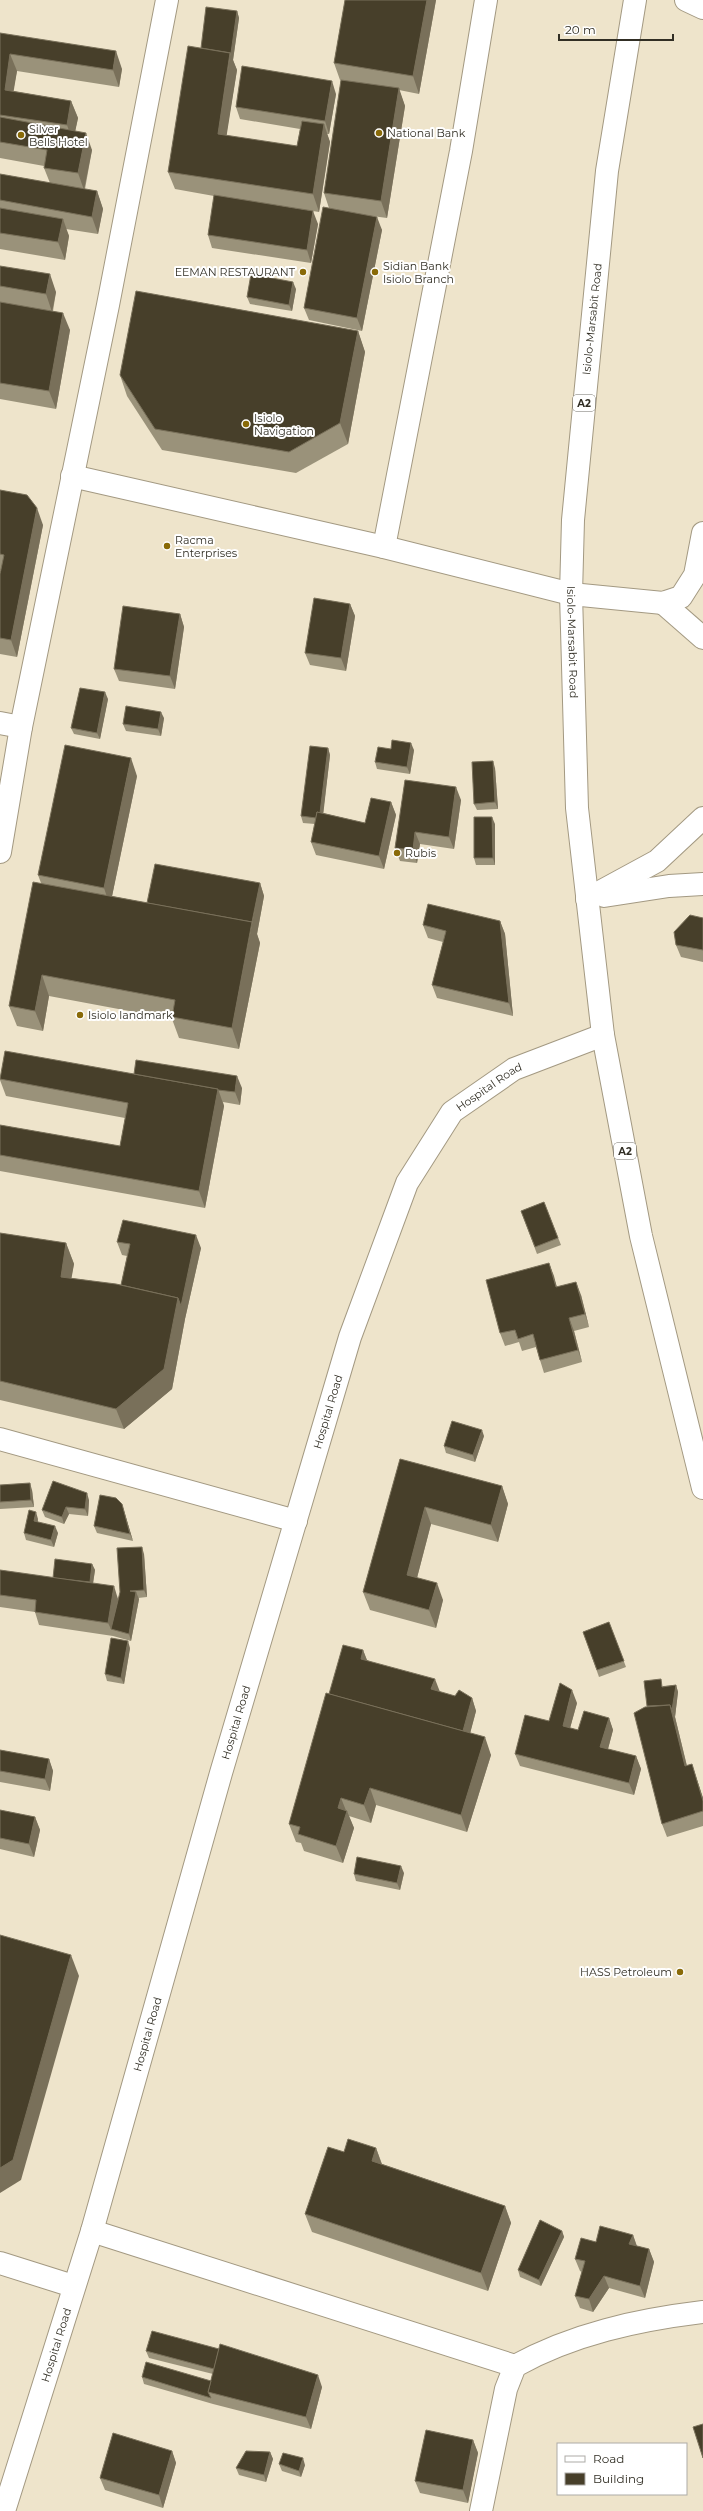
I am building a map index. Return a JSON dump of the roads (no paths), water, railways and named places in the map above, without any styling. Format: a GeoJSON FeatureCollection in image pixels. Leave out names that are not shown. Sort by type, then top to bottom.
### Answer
{"type":"FeatureCollection","features":[{"type":"Feature","properties":{"kind":"main road"},"geometry":{"type":"LineString","coordinates":[[0,852],[22,727],[167,0]]}},
{"type":"Feature","properties":{"kind":"main road"},"geometry":{"type":"LineString","coordinates":[[384,547],[461,151],[486,0]]}},
{"type":"Feature","properties":{"kind":"main road","name":"Isiolo-Marsabit Road"},"geometry":{"type":"LineString","coordinates":[[588,899],[577,808],[571,594],[573,520],[595,281],[607,171],[635,0]]}},
{"type":"Feature","properties":{"kind":"main road"},"geometry":{"type":"LineString","coordinates":[[686,0],[703,8]]}},
{"type":"Feature","properties":{"kind":"main road"},"geometry":{"type":"LineString","coordinates":[[72,476],[384,547],[571,594],[663,603],[682,597],[695,575],[703,533]]}},
{"type":"Feature","properties":{"kind":"main road"},"geometry":{"type":"LineString","coordinates":[[663,603],[703,638]]}},
{"type":"Feature","properties":{"kind":"main road"},"geometry":{"type":"LineString","coordinates":[[0,723],[22,727]]}},
{"type":"Feature","properties":{"kind":"main road"},"geometry":{"type":"LineString","coordinates":[[588,899],[657,861],[703,818]]}},
{"type":"Feature","properties":{"kind":"main road"},"geometry":{"type":"LineString","coordinates":[[588,899],[669,886],[703,884]]}},
{"type":"Feature","properties":{"kind":"main road","name":"A2"},"geometry":{"type":"LineString","coordinates":[[588,899],[603,1035],[641,1236],[703,1488]]}},
{"type":"Feature","properties":{"kind":"main road","name":"Hospital Road"},"geometry":{"type":"LineString","coordinates":[[4,2511],[73,2286],[92,2231],[221,1773],[350,1336],[407,1183],[452,1112],[514,1069],[603,1035]]}},
{"type":"Feature","properties":{"kind":"main road"},"geometry":{"type":"LineString","coordinates":[[0,1439],[296,1521]]}},
{"type":"Feature","properties":{"kind":"main road"},"geometry":{"type":"LineString","coordinates":[[92,2231],[515,2366],[572,2340],[618,2326],[703,2312]]}},
{"type":"Feature","properties":{"kind":"main road"},"geometry":{"type":"LineString","coordinates":[[0,2262],[73,2286]]}},
{"type":"Feature","properties":{"kind":"main road"},"geometry":{"type":"LineString","coordinates":[[481,2511],[506,2389],[515,2366]]}},
{"type":"Feature","properties":{"kind":"place","name":"National Bank"},"geometry":{"type":"Point","coordinates":[379,133]}},
{"type":"Feature","properties":{"kind":"place","name":"Silver Bells Hotel"},"geometry":{"type":"Point","coordinates":[21,135]}},
{"type":"Feature","properties":{"kind":"place","name":"EEMAN RESTAURANT"},"geometry":{"type":"Point","coordinates":[303,272]}},
{"type":"Feature","properties":{"kind":"place","name":"Sidian Bank Isiolo Branch"},"geometry":{"type":"Point","coordinates":[375,272]}},
{"type":"Feature","properties":{"kind":"place","name":"Isiolo Navigation"},"geometry":{"type":"Point","coordinates":[246,424]}},
{"type":"Feature","properties":{"kind":"place","name":"Racma Enterprises"},"geometry":{"type":"Point","coordinates":[167,546]}},
{"type":"Feature","properties":{"kind":"place","name":"Rubis"},"geometry":{"type":"Point","coordinates":[397,853]}},
{"type":"Feature","properties":{"kind":"place","name":"Isiolo landmark"},"geometry":{"type":"Point","coordinates":[80,1015]}},
{"type":"Feature","properties":{"kind":"place","name":"HASS Petroleum"},"geometry":{"type":"Point","coordinates":[680,1972]}}]}
